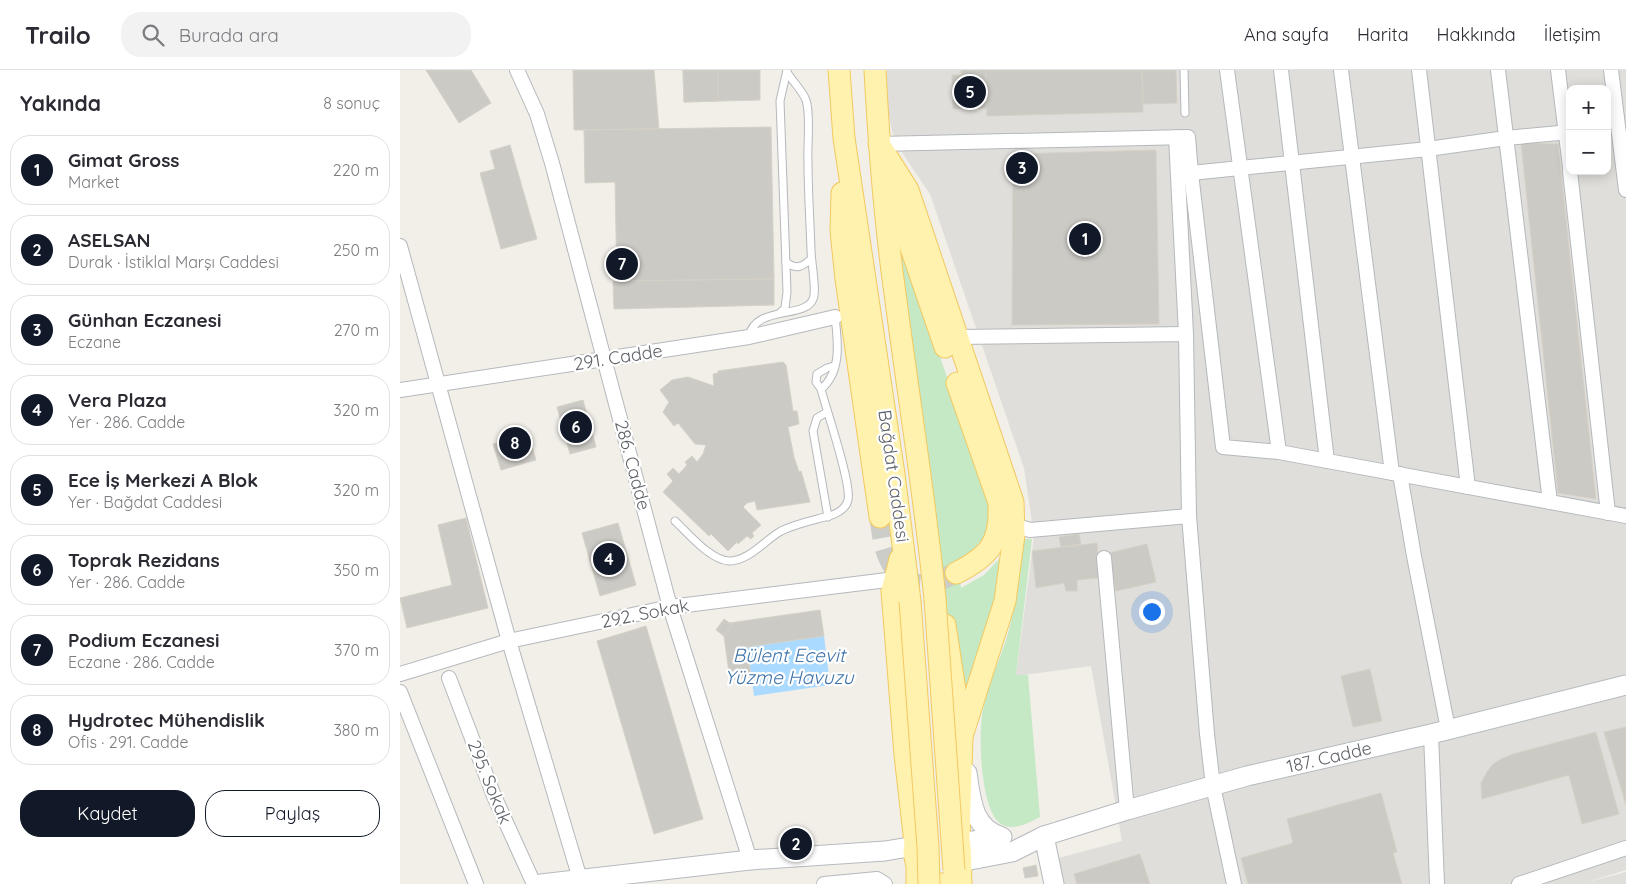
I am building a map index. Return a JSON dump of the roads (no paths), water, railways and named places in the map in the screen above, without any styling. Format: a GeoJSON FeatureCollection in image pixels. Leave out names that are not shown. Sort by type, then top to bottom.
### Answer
{"type":"FeatureCollection","features":[{"type":"Feature","properties":{"kind":"main road","name":"Bağdat Caddesi"},"geometry":{"type":"LineString","coordinates":[[839,70],[844,138],[910,601],[929,884]]}},
{"type":"Feature","properties":{"kind":"main road","name":"Bağdat Caddesi"},"geometry":{"type":"LineString","coordinates":[[875,70],[879,144],[895,299],[929,539],[954,847],[959,863]]}},
{"type":"Feature","properties":{"kind":"main road"},"geometry":{"type":"LineString","coordinates":[[844,138],[842,241],[859,376],[880,517]]}},
{"type":"Feature","properties":{"kind":"main road"},"geometry":{"type":"LineString","coordinates":[[879,144],[908,190],[1013,502],[1014,535],[1005,601],[962,736],[959,863]]}},
{"type":"Feature","properties":{"kind":"main road"},"geometry":{"type":"LineString","coordinates":[[879,144],[910,248],[999,503],[1000,519],[996,540],[984,556],[956,573]]}},
{"type":"Feature","properties":{"kind":"main road"},"geometry":{"type":"LineString","coordinates":[[929,539],[942,608],[970,793],[975,812],[985,828],[990,832],[1002,836],[1039,837]]}},
{"type":"Feature","properties":{"kind":"main road"},"geometry":{"type":"LineString","coordinates":[[903,544],[892,591],[905,755],[913,816],[916,860]]}},
{"type":"Feature","properties":{"kind":"main road","name":"187. Cadde"},"geometry":{"type":"LineString","coordinates":[[1039,837],[1247,776],[1440,732],[1626,684]]}},
{"type":"Feature","properties":{"kind":"main road"},"geometry":{"type":"LineString","coordinates":[[913,816],[924,823],[937,825],[954,819],[960,814]]}},
{"type":"Feature","properties":{"kind":"main road"},"geometry":{"type":"LineString","coordinates":[[916,860],[929,833],[936,832],[948,834],[959,863]]}},
{"type":"Feature","properties":{"kind":"main road"},"geometry":{"type":"LineString","coordinates":[[541,884],[750,860],[885,851],[916,860],[928,874],[935,876],[949,873],[959,863],[1002,836]]}},
{"type":"Feature","properties":{"kind":"main road"},"geometry":{"type":"LineString","coordinates":[[959,863],[1012,852],[1039,837]]}},
{"type":"Feature","properties":{"kind":"main road"},"geometry":{"type":"LineString","coordinates":[[1039,837],[1054,884]]}},
{"type":"Feature","properties":{"kind":"main road"},"geometry":{"type":"LineString","coordinates":[[934,884],[945,884]]}},
{"type":"Feature","properties":{"kind":"street","name":"286. Cadde"},"geometry":{"type":"LineString","coordinates":[[517,70],[537,114],[547,146],[606,358],[670,607],[750,860]]}},
{"type":"Feature","properties":{"kind":"street"},"geometry":{"type":"LineString","coordinates":[[1227,70],[1279,452]]}},
{"type":"Feature","properties":{"kind":"street"},"geometry":{"type":"LineString","coordinates":[[1282,70],[1327,461]]}},
{"type":"Feature","properties":{"kind":"street"},"geometry":{"type":"LineString","coordinates":[[1341,70],[1396,474],[1414,556],[1440,732],[1437,884]]}},
{"type":"Feature","properties":{"kind":"street"},"geometry":{"type":"LineString","coordinates":[[1419,70],[1468,487]]}},
{"type":"Feature","properties":{"kind":"street"},"geometry":{"type":"LineString","coordinates":[[1498,70],[1550,502]]}},
{"type":"Feature","properties":{"kind":"street"},"geometry":{"type":"LineString","coordinates":[[1558,70],[1568,130]]}},
{"type":"Feature","properties":{"kind":"street"},"geometry":{"type":"LineString","coordinates":[[1611,70],[1626,190]]}},
{"type":"Feature","properties":{"kind":"street"},"geometry":{"type":"LineString","coordinates":[[1191,173],[1428,149],[1506,138],[1566,133]]}},
{"type":"Feature","properties":{"kind":"street"},"geometry":{"type":"LineString","coordinates":[[1176,137],[1186,334],[1189,516],[1213,786],[1234,884]]}},
{"type":"Feature","properties":{"kind":"street"},"geometry":{"type":"LineString","coordinates":[[879,144],[1188,137],[1223,447],[1279,452],[1626,516]]}},
{"type":"Feature","properties":{"kind":"street"},"geometry":{"type":"LineString","coordinates":[[1570,175],[1608,512]]}},
{"type":"Feature","properties":{"kind":"street"},"geometry":{"type":"LineString","coordinates":[[400,246],[509,641],[580,879]]}},
{"type":"Feature","properties":{"kind":"street","name":"291. Cadde"},"geometry":{"type":"LineString","coordinates":[[400,390],[748,337],[834,317]]}},
{"type":"Feature","properties":{"kind":"street"},"geometry":{"type":"LineString","coordinates":[[957,337],[1186,334]]}},
{"type":"Feature","properties":{"kind":"street"},"geometry":{"type":"LineString","coordinates":[[1014,526],[1030,530],[1189,516]]}},
{"type":"Feature","properties":{"kind":"street"},"geometry":{"type":"LineString","coordinates":[[1104,558],[1126,810]]}},
{"type":"Feature","properties":{"kind":"street","name":"292. Sokak"},"geometry":{"type":"LineString","coordinates":[[400,674],[509,641],[670,607],[896,578]]}},
{"type":"Feature","properties":{"kind":"street","name":"295. Sokak"},"geometry":{"type":"LineString","coordinates":[[448,678],[494,796],[534,884]]}},
{"type":"Feature","properties":{"kind":"street"},"geometry":{"type":"LineString","coordinates":[[400,692],[476,884]]}},
{"type":"Feature","properties":{"kind":"street"},"geometry":{"type":"LineString","coordinates":[[1520,884],[1626,848]]}},
{"type":"Feature","properties":{"kind":"street"},"geometry":{"type":"LineString","coordinates":[[824,884],[877,879],[885,884]]}},
{"type":"Feature","properties":{"kind":"lane"},"geometry":{"type":"LineString","coordinates":[[1184,70],[1185,113]]}},
{"type":"Feature","properties":{"kind":"lane"},"geometry":{"type":"LineString","coordinates":[[748,337],[753,325],[763,319],[807,306],[813,300],[807,110],[803,95],[787,71]]}},
{"type":"Feature","properties":{"kind":"lane"},"geometry":{"type":"LineString","coordinates":[[780,313],[787,302],[780,101],[787,71]]}},
{"type":"Feature","properties":{"kind":"lane"},"geometry":{"type":"LineString","coordinates":[[786,262],[796,268],[802,267],[811,259]]}},
{"type":"Feature","properties":{"kind":"lane"},"geometry":{"type":"LineString","coordinates":[[821,389],[830,379],[838,349],[834,317]]}},
{"type":"Feature","properties":{"kind":"lane"},"geometry":{"type":"LineString","coordinates":[[674,520],[710,553],[720,559],[729,561],[748,555],[792,526],[828,517],[845,508],[848,499],[846,483],[821,389],[816,382],[817,374],[834,366]]}},
{"type":"Feature","properties":{"kind":"lane"},"geometry":{"type":"LineString","coordinates":[[827,412],[817,418],[813,431],[828,517]]}},
{"type":"Feature","properties":{"kind":"water","name":"Bülent Ecevit Yüzme Havuzu"},"geometry":{"type":"Polygon","coordinates":[[[824,636],[830,685],[754,696],[747,647],[824,636]]]}},
{"type":"Feature","properties":{"kind":"tunnel"},"geometry":{"type":"LineString","coordinates":[[880,517],[886,551],[893,565],[906,579],[915,584],[922,585],[956,573]]}},
{"type":"Feature","properties":{"kind":"place","name":"Ece İş Merkezi A Blok"},"geometry":{"type":"Point","coordinates":[970,92]}},
{"type":"Feature","properties":{"kind":"place","name":"Günhan Eczanesi"},"geometry":{"type":"Point","coordinates":[1022,168]}},
{"type":"Feature","properties":{"kind":"place","name":"Gimat Gross"},"geometry":{"type":"Point","coordinates":[1085,239]}},
{"type":"Feature","properties":{"kind":"place","name":"Podium Eczanesi"},"geometry":{"type":"Point","coordinates":[622,264]}},
{"type":"Feature","properties":{"kind":"place","name":"Toprak Rezidans"},"geometry":{"type":"Point","coordinates":[576,427]}},
{"type":"Feature","properties":{"kind":"place","name":"Hydrotec Mühendislik"},"geometry":{"type":"Point","coordinates":[515,443]}},
{"type":"Feature","properties":{"kind":"place","name":"Vera Plaza"},"geometry":{"type":"Point","coordinates":[609,559]}},
{"type":"Feature","properties":{"kind":"place","name":"ASELSAN"},"geometry":{"type":"Point","coordinates":[796,844]}}]}
